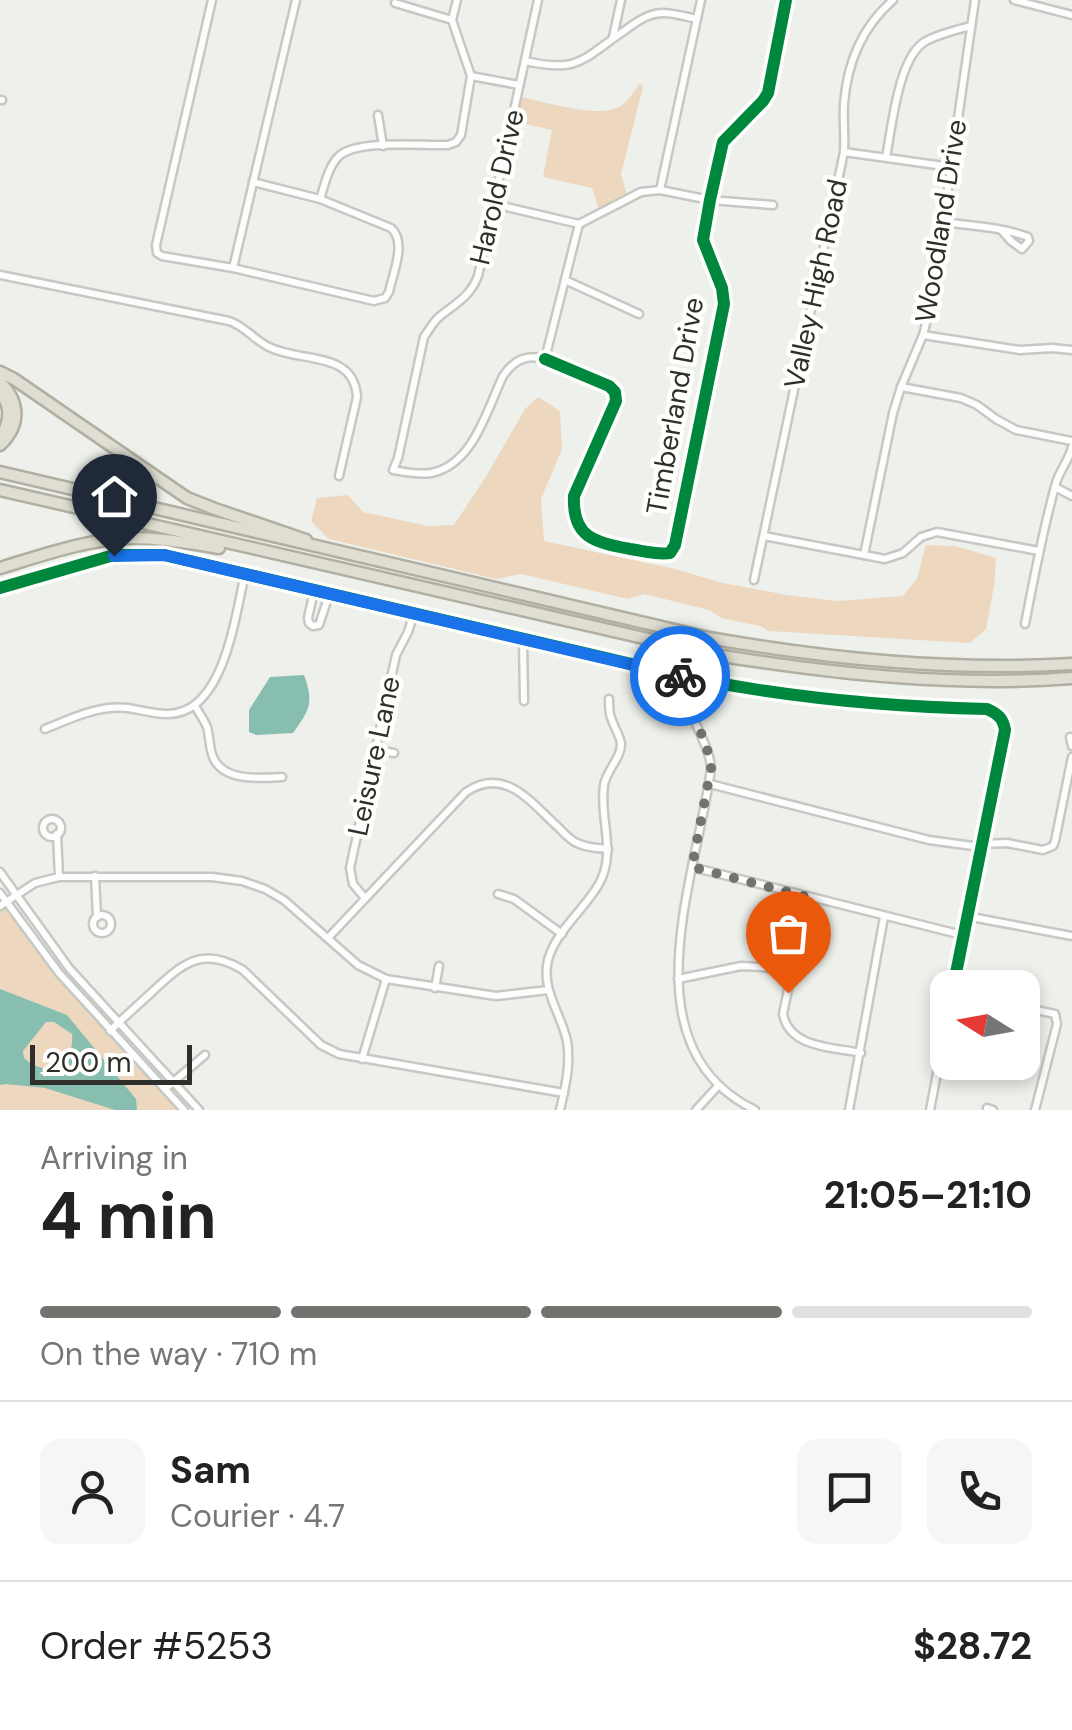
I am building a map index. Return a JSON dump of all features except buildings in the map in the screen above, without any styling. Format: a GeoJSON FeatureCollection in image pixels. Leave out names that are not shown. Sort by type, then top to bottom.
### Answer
{"type":"FeatureCollection","features":[{"type":"Feature","properties":{"kind":"highway"},"geometry":{"type":"LineString","coordinates":[[0,372],[187,498],[302,538],[324,550]]}},
{"type":"Feature","properties":{"kind":"highway"},"geometry":{"type":"LineString","coordinates":[[0,382],[12,398],[16,416],[11,433],[0,441]]}},
{"type":"Feature","properties":{"kind":"highway"},"geometry":{"type":"LineString","coordinates":[[0,392],[8,413],[0,441]]}},
{"type":"Feature","properties":{"kind":"highway"},"geometry":{"type":"LineString","coordinates":[[0,472],[688,634],[786,652],[901,664],[1072,664]]}},
{"type":"Feature","properties":{"kind":"highway"},"geometry":{"type":"LineString","coordinates":[[0,490],[697,651],[805,669],[928,680],[1072,678]]}},
{"type":"Feature","properties":{"kind":"highway"},"geometry":{"type":"LineString","coordinates":[[0,568],[81,544],[134,538],[172,540],[301,561]]}},
{"type":"Feature","properties":{"kind":"street"},"geometry":{"type":"LineString","coordinates":[[212,0],[157,253],[374,300],[385,298],[399,245],[397,234],[320,199],[253,182]]}},
{"type":"Feature","properties":{"kind":"street"},"geometry":{"type":"LineString","coordinates":[[234,268],[296,0]]}},
{"type":"Feature","properties":{"kind":"street"},"geometry":{"type":"LineString","coordinates":[[320,199],[331,166],[342,153],[356,147],[456,142],[471,87],[471,76],[452,20],[457,0]]}},
{"type":"Feature","properties":{"kind":"street","name":"Harold Drive"},"geometry":{"type":"LineString","coordinates":[[538,0],[474,287],[462,302],[435,319],[424,337],[393,470],[429,474],[458,461],[471,444],[509,368],[530,356],[545,360]]}},
{"type":"Feature","properties":{"kind":"street"},"geometry":{"type":"LineString","coordinates":[[613,38],[620,0]]}},
{"type":"Feature","properties":{"kind":"street"},"geometry":{"type":"LineString","coordinates":[[660,190],[702,0]]}},
{"type":"Feature","properties":{"kind":"street","name":"Timberland Drive"},"geometry":{"type":"LineString","coordinates":[[545,360],[610,386],[616,392],[616,401],[574,496],[573,512],[579,527],[598,542],[660,555],[670,553],[675,545],[724,304],[722,288],[703,240],[710,200],[724,142],[768,93],[786,0]]}},
{"type":"Feature","properties":{"kind":"street","name":"Valley High Road"},"geometry":{"type":"LineString","coordinates":[[754,580],[844,152],[844,103],[854,56],[860,39],[892,0]]}},
{"type":"Feature","properties":{"kind":"street","name":"Woodland Drive"},"geometry":{"type":"LineString","coordinates":[[864,555],[900,387],[923,335],[932,300],[975,0]]}},
{"type":"Feature","properties":{"kind":"street"},"geometry":{"type":"LineString","coordinates":[[1014,0],[1072,15]]}},
{"type":"Feature","properties":{"kind":"street"},"geometry":{"type":"LineString","coordinates":[[395,3],[452,20]]}},
{"type":"Feature","properties":{"kind":"street"},"geometry":{"type":"LineString","coordinates":[[525,61],[570,66],[652,14],[697,19]]}},
{"type":"Feature","properties":{"kind":"street"},"geometry":{"type":"LineString","coordinates":[[886,158],[908,62],[917,48],[925,41],[972,25]]}},
{"type":"Feature","properties":{"kind":"street"},"geometry":{"type":"LineString","coordinates":[[471,76],[520,86]]}},
{"type":"Feature","properties":{"kind":"street"},"geometry":{"type":"LineString","coordinates":[[378,115],[384,146]]}},
{"type":"Feature","properties":{"kind":"street"},"geometry":{"type":"LineString","coordinates":[[844,152],[951,166]]}},
{"type":"Feature","properties":{"kind":"street"},"geometry":{"type":"LineString","coordinates":[[494,204],[579,224],[641,192],[660,190],[774,206]]}},
{"type":"Feature","properties":{"kind":"street"},"geometry":{"type":"LineString","coordinates":[[944,222],[1002,231]]}},
{"type":"Feature","properties":{"kind":"street"},"geometry":{"type":"LineString","coordinates":[[545,360],[579,224]]}},
{"type":"Feature","properties":{"kind":"street"},"geometry":{"type":"LineString","coordinates":[[0,275],[229,321],[273,350],[346,368],[358,396],[339,476]]}},
{"type":"Feature","properties":{"kind":"street"},"geometry":{"type":"LineString","coordinates":[[565,280],[640,314]]}},
{"type":"Feature","properties":{"kind":"street"},"geometry":{"type":"LineString","coordinates":[[923,335],[1020,350],[1072,350]]}},
{"type":"Feature","properties":{"kind":"street"},"geometry":{"type":"LineString","coordinates":[[900,387],[961,398],[1016,430],[1072,444],[1055,487],[1025,624]]}},
{"type":"Feature","properties":{"kind":"street"},"geometry":{"type":"LineString","coordinates":[[1055,487],[1072,496]]}},
{"type":"Feature","properties":{"kind":"street"},"geometry":{"type":"LineString","coordinates":[[764,536],[885,558],[903,553],[920,537],[937,532],[1039,552]]}},
{"type":"Feature","properties":{"kind":"street"},"geometry":{"type":"LineString","coordinates":[[0,588],[89,561],[137,554],[164,555],[696,680],[824,700],[987,710],[1003,721],[1005,730],[956,970]]}},
{"type":"Feature","properties":{"kind":"street"},"geometry":{"type":"LineString","coordinates":[[45,729],[101,708],[168,714],[195,706],[207,695],[221,664],[245,574]]}},
{"type":"Feature","properties":{"kind":"street"},"geometry":{"type":"LineString","coordinates":[[314,592],[308,618],[313,626],[320,625],[329,595]]}},
{"type":"Feature","properties":{"kind":"street","name":"Leisure Lane"},"geometry":{"type":"LineString","coordinates":[[366,898],[354,884],[350,868],[396,655],[414,613]]}},
{"type":"Feature","properties":{"kind":"street"},"geometry":{"type":"LineString","coordinates":[[523,639],[524,701]]}},
{"type":"Feature","properties":{"kind":"street"},"geometry":{"type":"LineString","coordinates":[[696,680],[693,711],[710,757],[709,784],[679,932],[682,1013],[702,1066],[718,1086],[755,1110]]}},
{"type":"Feature","properties":{"kind":"street"},"geometry":{"type":"LineString","coordinates":[[560,1110],[568,1046],[548,990],[548,960],[553,946],[599,884],[606,867],[609,849],[603,787],[621,744],[609,699]]}},
{"type":"Feature","properties":{"kind":"street"},"geometry":{"type":"LineString","coordinates":[[195,706],[206,726],[214,759],[222,769],[259,778],[282,777]]}},
{"type":"Feature","properties":{"kind":"street"},"geometry":{"type":"LineString","coordinates":[[1070,736],[1072,746]]}},
{"type":"Feature","properties":{"kind":"street"},"geometry":{"type":"LineString","coordinates":[[376,750],[394,753]]}},
{"type":"Feature","properties":{"kind":"street"},"geometry":{"type":"LineString","coordinates":[[709,784],[929,840],[973,846],[1007,843],[1044,850],[1052,846],[1072,756]]}},
{"type":"Feature","properties":{"kind":"street"},"geometry":{"type":"LineString","coordinates":[[328,938],[476,785],[504,783],[516,789],[575,842],[609,849]]}},
{"type":"Feature","properties":{"kind":"street"},"geometry":{"type":"LineString","coordinates":[[58,834],[59,877]]}},
{"type":"Feature","properties":{"kind":"street"},"geometry":{"type":"LineString","coordinates":[[692,867],[963,936]]}},
{"type":"Feature","properties":{"kind":"street"},"geometry":{"type":"LineString","coordinates":[[0,872],[69,968],[199,1110]]}},
{"type":"Feature","properties":{"kind":"street"},"geometry":{"type":"LineString","coordinates":[[95,876],[96,918]]}},
{"type":"Feature","properties":{"kind":"street"},"geometry":{"type":"LineString","coordinates":[[3,904],[35,883],[59,877],[212,877],[242,881],[284,900],[358,965],[386,978],[496,996],[548,990]]}},
{"type":"Feature","properties":{"kind":"street"},"geometry":{"type":"LineString","coordinates":[[0,893],[3,904],[60,974],[184,1110]]}},
{"type":"Feature","properties":{"kind":"street"},"geometry":{"type":"LineString","coordinates":[[498,894],[514,898],[562,934]]}},
{"type":"Feature","properties":{"kind":"street"},"geometry":{"type":"LineString","coordinates":[[807,897],[783,1014],[790,1032],[804,1041],[861,1053]]}},
{"type":"Feature","properties":{"kind":"street"},"geometry":{"type":"LineString","coordinates":[[966,916],[1072,936]]}},
{"type":"Feature","properties":{"kind":"street"},"geometry":{"type":"LineString","coordinates":[[849,1110],[884,917]]}},
{"type":"Feature","properties":{"kind":"street"},"geometry":{"type":"LineString","coordinates":[[110,1032],[180,966],[197,959],[216,958],[243,970],[321,1045],[339,1054],[564,1093]]}},
{"type":"Feature","properties":{"kind":"street"},"geometry":{"type":"LineString","coordinates":[[436,988],[439,966]]}},
{"type":"Feature","properties":{"kind":"street"},"geometry":{"type":"LineString","coordinates":[[678,979],[741,966],[792,972]]}},
{"type":"Feature","properties":{"kind":"street"},"geometry":{"type":"LineString","coordinates":[[362,1058],[386,978]]}},
{"type":"Feature","properties":{"kind":"street"},"geometry":{"type":"LineString","coordinates":[[1035,1110],[1056,1024],[1056,1014],[1040,1011]]}},
{"type":"Feature","properties":{"kind":"street"},"geometry":{"type":"LineString","coordinates":[[164,1089],[205,1054]]}},
{"type":"Feature","properties":{"kind":"street"},"geometry":{"type":"LineString","coordinates":[[930,1110],[936,1080]]}},
{"type":"Feature","properties":{"kind":"street"},"geometry":{"type":"LineString","coordinates":[[696,1110],[718,1086]]}},
{"type":"Feature","properties":{"kind":"shaded area"},"geometry":{"type":"Polygon","coordinates":[[[640,83],[643,87],[621,174],[628,199],[600,213],[592,188],[543,177],[552,130],[512,121],[517,96],[584,110],[609,110],[625,102],[640,83]]]}},
{"type":"Feature","properties":{"kind":"shaded area"},"geometry":{"type":"Polygon","coordinates":[[[538,397],[560,411],[562,449],[541,499],[544,541],[723,583],[838,601],[903,596],[917,578],[926,545],[955,546],[996,558],[986,629],[970,643],[768,631],[721,618],[709,610],[644,594],[628,599],[521,574],[496,579],[329,539],[311,521],[317,498],[348,495],[363,512],[428,526],[454,525],[525,409],[538,397]]]}},
{"type":"Feature","properties":{"kind":"shaded area"},"geometry":{"type":"Polygon","coordinates":[[[304,675],[309,706],[293,733],[249,732],[249,710],[270,677],[304,675]]]}},
{"type":"Feature","properties":{"kind":"shaded area"},"geometry":{"type":"Polygon","coordinates":[[[3,907],[177,1110],[0,1110],[3,907]]]}},
{"type":"Feature","properties":{"kind":"shaded area"},"geometry":{"type":"Polygon","coordinates":[[[0,989],[67,1015],[136,1099],[137,1110],[115,1110],[45,1088],[0,1085],[0,989]],[[46,1022],[23,1051],[24,1058],[33,1065],[58,1066],[69,1054],[72,1034],[54,1022],[46,1022]]]}},
{"type":"Feature","properties":{"kind":"cycle path"},"geometry":{"type":"LineString","coordinates":[[545,359],[615,392],[616,401],[574,496],[574,510],[582,529],[606,544],[670,553],[675,545],[724,304],[722,288],[703,240],[710,200],[723,142],[768,93],[786,0]]}},
{"type":"Feature","properties":{"kind":"cycle path"},"geometry":{"type":"LineString","coordinates":[[0,588],[114,555],[164,555],[696,679],[841,700],[987,709],[999,717],[1005,730],[957,970]]}},
{"type":"Feature","properties":{"kind":"way so far"},"geometry":{"type":"LineString","coordinates":[[680,676],[696,680],[694,718],[711,768],[692,867],[807,897],[788,993]]}},
{"type":"Feature","properties":{"kind":"route"},"geometry":{"type":"LineString","coordinates":[[114,556],[164,555],[680,676]]}}]}
